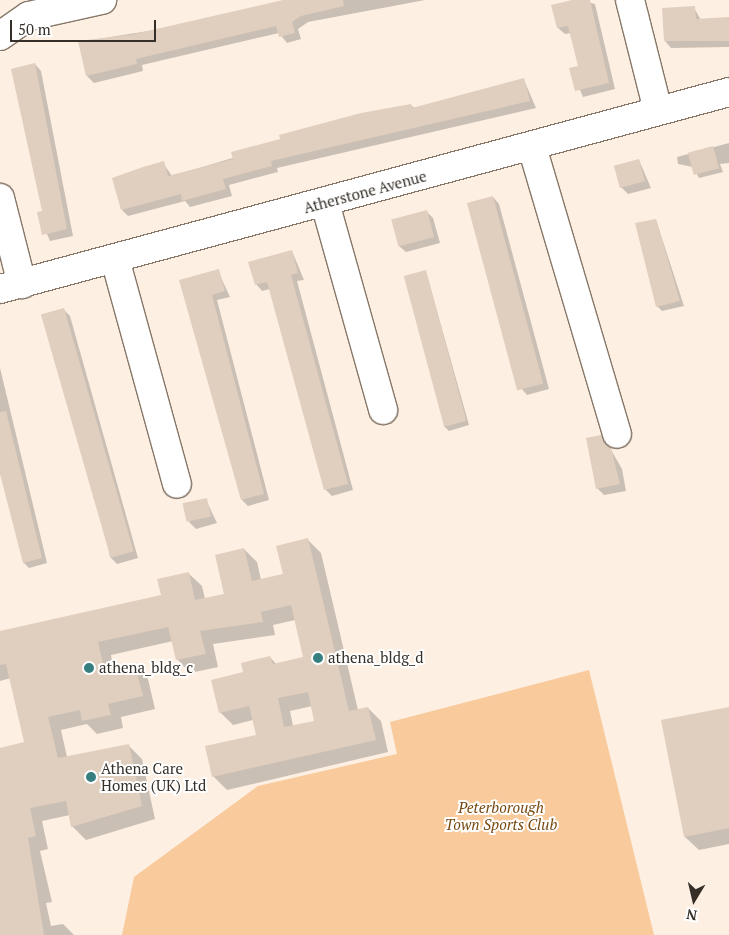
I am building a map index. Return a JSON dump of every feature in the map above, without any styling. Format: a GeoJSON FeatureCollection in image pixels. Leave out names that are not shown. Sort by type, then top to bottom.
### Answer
{"type":"FeatureCollection","features":[{"type":"Feature","properties":{"kind":"street"},"geometry":{"type":"LineString","coordinates":[[0,36],[29,16],[102,0]]}},
{"type":"Feature","properties":{"kind":"street"},"geometry":{"type":"LineString","coordinates":[[630,0],[658,111]]}},
{"type":"Feature","properties":{"kind":"street","name":"Atherstone Avenue"},"geometry":{"type":"LineString","coordinates":[[11,286],[325,203],[729,92]]}},
{"type":"Feature","properties":{"kind":"street"},"geometry":{"type":"LineString","coordinates":[[532,147],[617,434]]}},
{"type":"Feature","properties":{"kind":"street"},"geometry":{"type":"LineString","coordinates":[[0,198],[11,286]]}},
{"type":"Feature","properties":{"kind":"street"},"geometry":{"type":"LineString","coordinates":[[325,203],[383,410]]}},
{"type":"Feature","properties":{"kind":"street"},"geometry":{"type":"LineString","coordinates":[[115,259],[177,484]]}},
{"type":"Feature","properties":{"kind":"green space","name":"Peterborough Town Sports Club"},"geometry":{"type":"Polygon","coordinates":[[[589,670],[654,935],[122,935],[134,877],[258,786],[397,754],[390,722],[589,670]]]}},
{"type":"Feature","properties":{"kind":"building"},"geometry":{"type":"Polygon","coordinates":[[[283,0],[343,0],[344,6],[301,16],[292,22],[295,33],[279,37],[276,26],[136,59],[137,64],[86,76],[78,41],[130,35],[283,0]]]}},
{"type":"Feature","properties":{"kind":"building"},"geometry":{"type":"Polygon","coordinates":[[[572,0],[590,0],[609,83],[575,91],[569,68],[578,66],[568,26],[557,28],[551,5],[572,0]]]}},
{"type":"Feature","properties":{"kind":"building"},"geometry":{"type":"Polygon","coordinates":[[[695,6],[696,19],[729,17],[729,41],[664,41],[662,8],[695,6]]]}},
{"type":"Feature","properties":{"kind":"building"},"geometry":{"type":"Polygon","coordinates":[[[35,63],[67,229],[42,235],[37,212],[42,211],[11,69],[35,63]]]}},
{"type":"Feature","properties":{"kind":"building"},"geometry":{"type":"Polygon","coordinates":[[[524,78],[530,101],[271,161],[272,166],[223,179],[226,189],[182,201],[181,194],[121,210],[112,178],[143,167],[164,161],[168,176],[233,159],[231,152],[280,139],[279,135],[361,113],[411,104],[412,108],[524,78]]]}},
{"type":"Feature","properties":{"kind":"building"},"geometry":{"type":"Polygon","coordinates":[[[713,146],[719,168],[694,175],[688,153],[713,146]]]}},
{"type":"Feature","properties":{"kind":"building"},"geometry":{"type":"Polygon","coordinates":[[[639,159],[645,181],[620,188],[614,166],[639,159]]]}},
{"type":"Feature","properties":{"kind":"building"},"geometry":{"type":"Polygon","coordinates":[[[493,196],[543,383],[517,390],[467,203],[493,196]]]}},
{"type":"Feature","properties":{"kind":"building"},"geometry":{"type":"Polygon","coordinates":[[[427,210],[434,237],[399,247],[391,220],[427,210]]]}},
{"type":"Feature","properties":{"kind":"building"},"geometry":{"type":"Polygon","coordinates":[[[656,219],[680,301],[656,307],[635,223],[656,219]]]}},
{"type":"Feature","properties":{"kind":"building"},"geometry":{"type":"Polygon","coordinates":[[[292,250],[298,273],[291,275],[348,484],[324,490],[267,282],[255,285],[248,262],[292,250]]]}},
{"type":"Feature","properties":{"kind":"building"},"geometry":{"type":"Polygon","coordinates":[[[219,269],[225,291],[212,295],[264,494],[241,500],[179,280],[219,269]]]}},
{"type":"Feature","properties":{"kind":"building"},"geometry":{"type":"Polygon","coordinates":[[[426,270],[466,421],[444,427],[404,276],[426,270]]]}},
{"type":"Feature","properties":{"kind":"building"},"geometry":{"type":"Polygon","coordinates":[[[64,308],[134,551],[111,558],[41,315],[64,308]]]}},
{"type":"Feature","properties":{"kind":"building"},"geometry":{"type":"Polygon","coordinates":[[[6,411],[42,558],[23,563],[0,474],[0,412],[6,411]]]}},
{"type":"Feature","properties":{"kind":"building"},"geometry":{"type":"Polygon","coordinates":[[[601,435],[611,448],[620,484],[596,489],[586,438],[601,435]]]}},
{"type":"Feature","properties":{"kind":"building"},"geometry":{"type":"Polygon","coordinates":[[[207,498],[211,517],[186,522],[183,503],[207,498]]]}},
{"type":"Feature","properties":{"kind":"building"},"geometry":{"type":"Polygon","coordinates":[[[308,538],[349,711],[368,707],[376,740],[212,777],[205,746],[256,735],[249,706],[219,713],[211,680],[243,672],[241,663],[270,656],[273,664],[303,657],[291,605],[261,612],[263,622],[200,631],[206,654],[176,660],[168,627],[98,642],[105,672],[135,665],[143,696],[108,704],[111,715],[82,721],[80,710],[48,717],[58,758],[129,744],[142,806],[71,827],[66,801],[30,808],[36,836],[28,838],[44,935],[0,935],[0,748],[24,742],[6,664],[0,665],[0,631],[161,595],[157,579],[189,572],[195,600],[224,594],[215,555],[244,548],[252,581],[283,574],[276,546],[308,538]],[[308,692],[278,698],[284,727],[314,721],[308,692]]]}},
{"type":"Feature","properties":{"kind":"building"},"geometry":{"type":"Polygon","coordinates":[[[729,707],[729,828],[684,837],[661,720],[729,707]]]}},
{"type":"Feature","properties":{"kind":"place","name":"athena_bldg_d"},"geometry":{"type":"Point","coordinates":[318,658]}},
{"type":"Feature","properties":{"kind":"place","name":"athena_bldg_c"},"geometry":{"type":"Point","coordinates":[89,668]}},
{"type":"Feature","properties":{"kind":"place","name":"Athena Care Homes (UK) Ltd"},"geometry":{"type":"Point","coordinates":[91,777]}}]}
